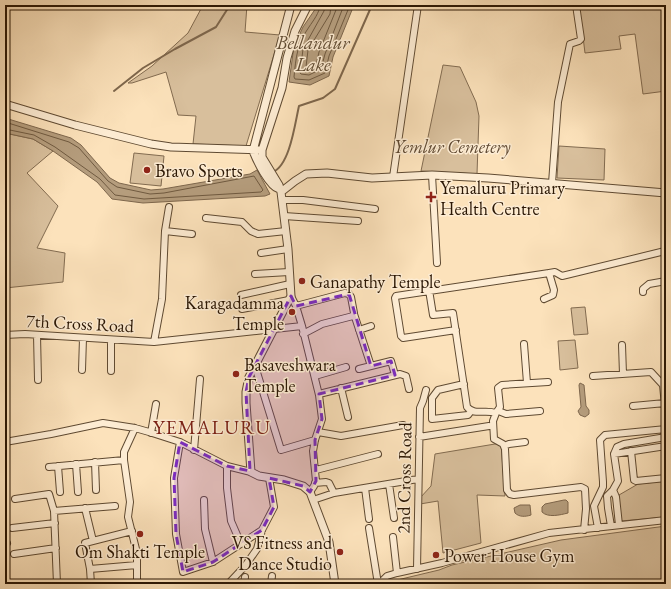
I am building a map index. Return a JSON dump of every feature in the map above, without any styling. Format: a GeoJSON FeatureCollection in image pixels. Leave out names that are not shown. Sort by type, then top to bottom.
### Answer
{"type":"FeatureCollection","features":[{"type":"Feature","properties":{"kind":"street"},"geometry":{"type":"LineString","coordinates":[[253,151],[291,5]]}},
{"type":"Feature","properties":{"kind":"street"},"geometry":{"type":"LineString","coordinates":[[260,156],[282,88],[287,58],[295,31],[308,5]]}},
{"type":"Feature","properties":{"kind":"street"},"geometry":{"type":"LineString","coordinates":[[393,177],[418,5]]}},
{"type":"Feature","properties":{"kind":"street"},"geometry":{"type":"LineString","coordinates":[[552,183],[558,102],[568,51],[570,44],[581,39],[576,5]]}},
{"type":"Feature","properties":{"kind":"street"},"geometry":{"type":"LineString","coordinates":[[5,104],[75,125],[151,144],[171,147],[253,151],[260,156],[279,188],[282,200],[288,249],[290,298],[249,377],[246,392],[251,472]]}},
{"type":"Feature","properties":{"kind":"street"},"geometry":{"type":"LineString","coordinates":[[279,188],[306,174],[327,173],[372,178],[432,175],[552,183],[666,193]]}},
{"type":"Feature","properties":{"kind":"street"},"geometry":{"type":"LineString","coordinates":[[432,175],[437,263]]}},
{"type":"Feature","properties":{"kind":"street"},"geometry":{"type":"LineString","coordinates":[[282,200],[303,200],[374,209]]}},
{"type":"Feature","properties":{"kind":"street","name":"7th Cross Road"},"geometry":{"type":"LineString","coordinates":[[154,342],[162,299],[165,231],[169,207]]}},
{"type":"Feature","properties":{"kind":"street"},"geometry":{"type":"LineString","coordinates":[[284,216],[358,221]]}},
{"type":"Feature","properties":{"kind":"street"},"geometry":{"type":"LineString","coordinates":[[206,218],[242,222],[251,231],[258,234],[286,231]]}},
{"type":"Feature","properties":{"kind":"street"},"geometry":{"type":"LineString","coordinates":[[165,231],[192,234]]}},
{"type":"Feature","properties":{"kind":"street"},"geometry":{"type":"LineString","coordinates":[[261,253],[288,249]]}},
{"type":"Feature","properties":{"kind":"street"},"geometry":{"type":"LineString","coordinates":[[456,330],[404,338],[401,336],[395,298],[396,296],[555,272],[562,276],[665,251],[666,253]]}},
{"type":"Feature","properties":{"kind":"street"},"geometry":{"type":"LineString","coordinates":[[255,274],[289,272]]}},
{"type":"Feature","properties":{"kind":"street"},"geometry":{"type":"LineString","coordinates":[[544,299],[553,295],[554,290],[549,273]]}},
{"type":"Feature","properties":{"kind":"street"},"geometry":{"type":"LineString","coordinates":[[643,292],[643,289],[649,284],[666,281]]}},
{"type":"Feature","properties":{"kind":"street"},"geometry":{"type":"LineString","coordinates":[[240,295],[290,284]]}},
{"type":"Feature","properties":{"kind":"street"},"geometry":{"type":"LineString","coordinates":[[429,290],[433,315],[453,312],[468,407],[471,411]]}},
{"type":"Feature","properties":{"kind":"street"},"geometry":{"type":"LineString","coordinates":[[296,306],[345,293],[349,294],[371,366]]}},
{"type":"Feature","properties":{"kind":"street"},"geometry":{"type":"LineString","coordinates":[[290,298],[296,306],[302,326],[319,394],[322,419],[315,440],[315,483],[310,492]]}},
{"type":"Feature","properties":{"kind":"street"},"geometry":{"type":"LineString","coordinates":[[242,309],[290,298]]}},
{"type":"Feature","properties":{"kind":"street"},"geometry":{"type":"LineString","coordinates":[[303,334],[322,324],[354,314]]}},
{"type":"Feature","properties":{"kind":"street","name":"7th Cross Road"},"geometry":{"type":"LineString","coordinates":[[5,336],[37,335],[154,342],[302,326]]}},
{"type":"Feature","properties":{"kind":"street"},"geometry":{"type":"LineString","coordinates":[[359,330],[371,326]]}},
{"type":"Feature","properties":{"kind":"street"},"geometry":{"type":"LineString","coordinates":[[37,335],[38,380]]}},
{"type":"Feature","properties":{"kind":"street"},"geometry":{"type":"LineString","coordinates":[[82,370],[83,338]]}},
{"type":"Feature","properties":{"kind":"street"},"geometry":{"type":"LineString","coordinates":[[111,340],[111,372]]}},
{"type":"Feature","properties":{"kind":"street"},"geometry":{"type":"LineString","coordinates":[[524,344],[527,383]]}},
{"type":"Feature","properties":{"kind":"street"},"geometry":{"type":"LineString","coordinates":[[622,345],[623,374]]}},
{"type":"Feature","properties":{"kind":"street"},"geometry":{"type":"LineString","coordinates":[[359,369],[391,361],[395,375]]}},
{"type":"Feature","properties":{"kind":"street"},"geometry":{"type":"LineString","coordinates":[[255,366],[281,450],[315,440]]}},
{"type":"Feature","properties":{"kind":"street"},"geometry":{"type":"LineString","coordinates":[[314,376],[346,367]]}},
{"type":"Feature","properties":{"kind":"street"},"geometry":{"type":"LineString","coordinates":[[593,376],[651,372],[665,385],[666,416]]}},
{"type":"Feature","properties":{"kind":"street"},"geometry":{"type":"LineString","coordinates":[[319,394],[403,374],[406,376],[409,389]]}},
{"type":"Feature","properties":{"kind":"street"},"geometry":{"type":"LineString","coordinates":[[194,450],[200,379]]}},
{"type":"Feature","properties":{"kind":"street"},"geometry":{"type":"LineString","coordinates":[[548,382],[502,385],[498,388],[500,407],[493,421],[494,439],[504,446],[507,490],[510,494],[514,495],[581,487],[585,489],[586,509],[584,530]]}},
{"type":"Feature","properties":{"kind":"street"},"geometry":{"type":"LineString","coordinates":[[464,384],[438,390],[432,398],[432,418],[468,415],[471,411],[488,410],[506,414],[540,410]]}},
{"type":"Feature","properties":{"kind":"street"},"geometry":{"type":"LineString","coordinates":[[341,388],[348,417]]}},
{"type":"Feature","properties":{"kind":"street","name":"2nd Cross Road"},"geometry":{"type":"LineString","coordinates":[[417,569],[420,408],[426,390]]}},
{"type":"Feature","properties":{"kind":"street"},"geometry":{"type":"LineString","coordinates":[[151,433],[156,404]]}},
{"type":"Feature","properties":{"kind":"street"},"geometry":{"type":"LineString","coordinates":[[633,406],[665,404]]}},
{"type":"Feature","properties":{"kind":"street"},"geometry":{"type":"LineString","coordinates":[[5,442],[103,423],[135,428],[180,442],[227,466],[251,472],[259,476],[284,480],[303,486],[310,492],[329,542],[335,584]]}},
{"type":"Feature","properties":{"kind":"street"},"geometry":{"type":"LineString","coordinates":[[318,432],[341,436],[403,425]]}},
{"type":"Feature","properties":{"kind":"street"},"geometry":{"type":"LineString","coordinates":[[419,437],[489,426]]}},
{"type":"Feature","properties":{"kind":"street"},"geometry":{"type":"LineString","coordinates":[[135,428],[124,452],[124,460],[130,502],[128,517],[137,552],[137,584]]}},
{"type":"Feature","properties":{"kind":"street"},"geometry":{"type":"LineString","coordinates":[[598,528],[594,506],[603,487],[600,440],[605,435],[666,429]]}},
{"type":"Feature","properties":{"kind":"street"},"geometry":{"type":"LineString","coordinates":[[611,526],[608,496],[618,481],[614,454],[617,448],[624,444],[666,437]]}},
{"type":"Feature","properties":{"kind":"street"},"geometry":{"type":"LineString","coordinates":[[180,442],[174,478],[176,534],[183,572],[213,562],[262,530]]}},
{"type":"Feature","properties":{"kind":"street"},"geometry":{"type":"LineString","coordinates":[[504,446],[525,442]]}},
{"type":"Feature","properties":{"kind":"street"},"geometry":{"type":"LineString","coordinates":[[614,454],[666,446]]}},
{"type":"Feature","properties":{"kind":"street"},"geometry":{"type":"LineString","coordinates":[[631,451],[634,480],[666,478]]}},
{"type":"Feature","properties":{"kind":"street"},"geometry":{"type":"LineString","coordinates":[[316,470],[378,454]]}},
{"type":"Feature","properties":{"kind":"street"},"geometry":{"type":"LineString","coordinates":[[49,467],[124,460]]}},
{"type":"Feature","properties":{"kind":"street"},"geometry":{"type":"LineString","coordinates":[[95,462],[96,490]]}},
{"type":"Feature","properties":{"kind":"street"},"geometry":{"type":"LineString","coordinates":[[76,464],[78,492]]}},
{"type":"Feature","properties":{"kind":"street"},"geometry":{"type":"LineString","coordinates":[[58,466],[60,492]]}},
{"type":"Feature","properties":{"kind":"street"},"geometry":{"type":"LineString","coordinates":[[227,466],[231,521],[241,544]]}},
{"type":"Feature","properties":{"kind":"street"},"geometry":{"type":"LineString","coordinates":[[228,584],[245,566],[257,549],[262,530],[274,507],[269,478]]}},
{"type":"Feature","properties":{"kind":"street"},"geometry":{"type":"LineString","coordinates":[[313,500],[334,493],[418,479]]}},
{"type":"Feature","properties":{"kind":"street"},"geometry":{"type":"LineString","coordinates":[[315,483],[329,483],[334,493]]}},
{"type":"Feature","properties":{"kind":"street"},"geometry":{"type":"LineString","coordinates":[[389,484],[394,518]]}},
{"type":"Feature","properties":{"kind":"street"},"geometry":{"type":"LineString","coordinates":[[365,488],[369,519]]}},
{"type":"Feature","properties":{"kind":"street"},"geometry":{"type":"LineString","coordinates":[[613,490],[616,497],[619,525]]}},
{"type":"Feature","properties":{"kind":"street"},"geometry":{"type":"LineString","coordinates":[[15,499],[49,494],[54,511],[57,584]]}},
{"type":"Feature","properties":{"kind":"street"},"geometry":{"type":"LineString","coordinates":[[204,500],[205,529],[213,562]]}},
{"type":"Feature","properties":{"kind":"street"},"geometry":{"type":"LineString","coordinates":[[585,504],[594,506]]}},
{"type":"Feature","properties":{"kind":"street"},"geometry":{"type":"LineString","coordinates":[[54,511],[114,506]]}},
{"type":"Feature","properties":{"kind":"street"},"geometry":{"type":"LineString","coordinates":[[85,508],[93,541]]}},
{"type":"Feature","properties":{"kind":"street"},"geometry":{"type":"LineString","coordinates":[[378,584],[387,576],[397,573],[549,534],[666,520]]}},
{"type":"Feature","properties":{"kind":"street"},"geometry":{"type":"LineString","coordinates":[[12,528],[55,523]]}},
{"type":"Feature","properties":{"kind":"street"},"geometry":{"type":"LineString","coordinates":[[369,528],[378,584]]}},
{"type":"Feature","properties":{"kind":"street"},"geometry":{"type":"LineString","coordinates":[[91,584],[85,543],[132,531]]}},
{"type":"Feature","properties":{"kind":"street"},"geometry":{"type":"LineString","coordinates":[[393,537],[397,573]]}},
{"type":"Feature","properties":{"kind":"street"},"geometry":{"type":"LineString","coordinates":[[14,554],[56,548]]}},
{"type":"Feature","properties":{"kind":"street"},"geometry":{"type":"LineString","coordinates":[[90,569],[137,564]]}},
{"type":"Feature","properties":{"kind":"street"},"geometry":{"type":"LineString","coordinates":[[271,584],[272,576]]}},
{"type":"Feature","properties":{"kind":"highlighted area"},"geometry":{"type":"Polygon","coordinates":[[[349,294],[371,366],[391,361],[395,375],[319,394],[322,419],[315,440],[316,481],[310,492],[303,486],[269,478],[274,507],[262,530],[213,562],[183,572],[176,534],[174,478],[180,442],[227,466],[250,471],[246,392],[249,377],[291,296],[296,306],[349,294]]]}},
{"type":"Feature","properties":{"kind":"green space"},"geometry":{"type":"Polygon","coordinates":[[[212,5],[247,5],[245,32],[280,35],[246,146],[193,144],[196,116],[178,115],[166,72],[128,83],[152,66],[188,33],[202,7],[212,5]]]}},
{"type":"Feature","properties":{"kind":"green space"},"geometry":{"type":"Polygon","coordinates":[[[579,5],[666,5],[666,91],[643,94],[635,34],[619,36],[621,49],[585,53],[579,5]]]}},
{"type":"Feature","properties":{"kind":"green space","name":"Yemlur Cemetery"},"geometry":{"type":"Polygon","coordinates":[[[443,65],[460,67],[476,102],[479,116],[477,174],[421,171],[443,65]]]}},
{"type":"Feature","properties":{"kind":"green space"},"geometry":{"type":"Polygon","coordinates":[[[5,133],[33,139],[53,151],[27,173],[58,206],[37,248],[65,253],[63,282],[5,288],[5,133]]]}},
{"type":"Feature","properties":{"kind":"green space"},"geometry":{"type":"Polygon","coordinates":[[[559,146],[605,149],[604,180],[557,178],[559,146]]]}},
{"type":"Feature","properties":{"kind":"green space","name":"Bravo Sports"},"geometry":{"type":"Polygon","coordinates":[[[134,153],[164,156],[161,186],[130,183],[134,153]]]}},
{"type":"Feature","properties":{"kind":"green space"},"geometry":{"type":"Polygon","coordinates":[[[585,307],[588,334],[574,335],[571,308],[585,307]]]}},
{"type":"Feature","properties":{"kind":"green space"},"geometry":{"type":"Polygon","coordinates":[[[575,340],[578,368],[560,370],[558,341],[575,340]]]}},
{"type":"Feature","properties":{"kind":"green space"},"geometry":{"type":"Polygon","coordinates":[[[501,443],[505,496],[477,495],[481,543],[443,553],[438,501],[420,504],[420,498],[431,486],[435,454],[501,443]]]}},
{"type":"Feature","properties":{"kind":"green space"},"geometry":{"type":"Polygon","coordinates":[[[666,481],[666,517],[621,521],[619,495],[638,484],[666,481]]]}},
{"type":"Feature","properties":{"kind":"green space"},"geometry":{"type":"Polygon","coordinates":[[[666,526],[666,584],[388,584],[393,581],[439,570],[452,565],[561,540],[666,526]]]}},
{"type":"Feature","properties":{"kind":"water","name":"Bellandur Lake"},"geometry":{"type":"Polygon","coordinates":[[[316,5],[354,5],[333,57],[329,76],[310,85],[289,82],[294,46],[303,27],[316,8],[316,5]]]}},
{"type":"Feature","properties":{"kind":"water"},"geometry":{"type":"Polygon","coordinates":[[[5,118],[71,138],[81,145],[110,178],[119,183],[151,190],[163,189],[250,174],[257,170],[270,194],[265,196],[143,203],[112,199],[97,182],[53,151],[33,139],[5,133],[5,118]]]}},
{"type":"Feature","properties":{"kind":"water"},"geometry":{"type":"Polygon","coordinates":[[[580,383],[584,385],[586,406],[589,410],[589,414],[585,417],[580,415],[578,411],[581,407],[580,383]]]}},
{"type":"Feature","properties":{"kind":"water"},"geometry":{"type":"Polygon","coordinates":[[[564,500],[568,502],[568,513],[547,515],[542,512],[542,507],[545,504],[564,500]]]}},
{"type":"Feature","properties":{"kind":"water"},"geometry":{"type":"Polygon","coordinates":[[[520,505],[530,505],[531,515],[522,516],[515,513],[514,508],[520,505]]]}},
{"type":"Feature","properties":{"kind":"waterway"},"geometry":{"type":"LineString","coordinates":[[114,91],[143,68],[216,27],[230,5]]}},
{"type":"Feature","properties":{"kind":"waterway"},"geometry":{"type":"LineString","coordinates":[[273,172],[279,168],[288,153],[299,106],[323,98],[335,89],[372,5]]}},
{"type":"Feature","properties":{"kind":"place","name":"Bravo Sports"},"geometry":{"type":"Point","coordinates":[147,170]}},
{"type":"Feature","properties":{"kind":"place","name":"Yemaluru Primary Health Centre"},"geometry":{"type":"Point","coordinates":[431,197]}},
{"type":"Feature","properties":{"kind":"place","name":"Ganapathy Temple"},"geometry":{"type":"Point","coordinates":[302,281]}},
{"type":"Feature","properties":{"kind":"place","name":"Karagadamma Temple"},"geometry":{"type":"Point","coordinates":[292,312]}},
{"type":"Feature","properties":{"kind":"place","name":"Basaveshwara Temple"},"geometry":{"type":"Point","coordinates":[236,374]}},
{"type":"Feature","properties":{"kind":"place","name":"Om Shakti Temple"},"geometry":{"type":"Point","coordinates":[140,534]}},
{"type":"Feature","properties":{"kind":"place","name":"VS Fitness and Dance Studio"},"geometry":{"type":"Point","coordinates":[340,552]}},
{"type":"Feature","properties":{"kind":"place","name":"Power House Gym"},"geometry":{"type":"Point","coordinates":[436,555]}},
{"type":"Feature","properties":{"kind":"district","name":"YEMALURU"},"geometry":{"type":"Point","coordinates":[212,427]}}]}
